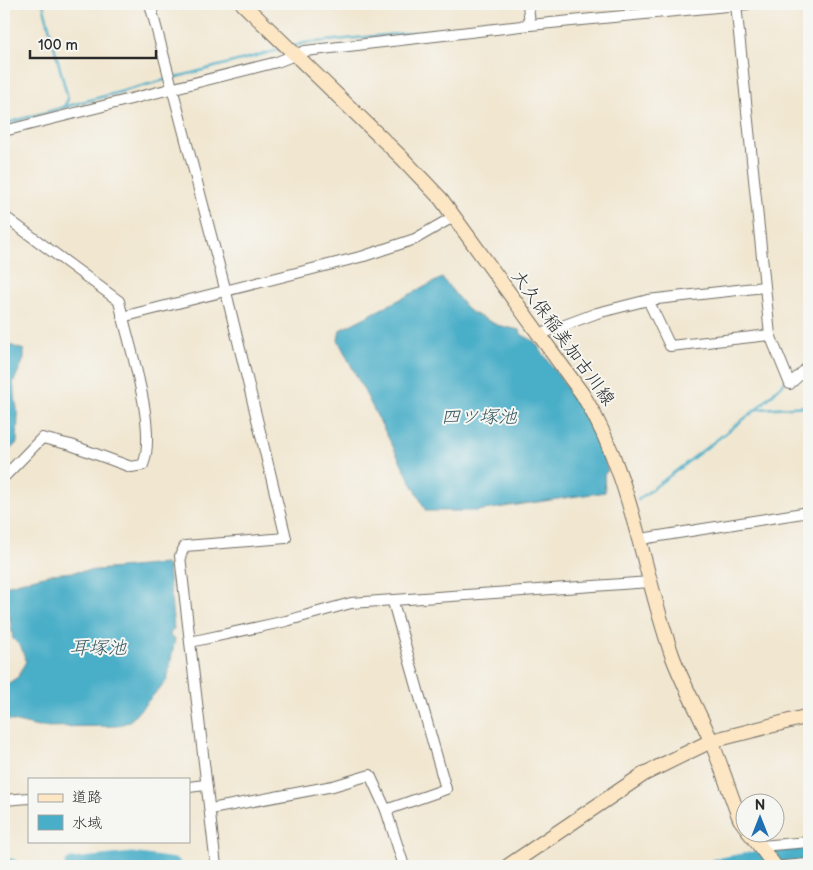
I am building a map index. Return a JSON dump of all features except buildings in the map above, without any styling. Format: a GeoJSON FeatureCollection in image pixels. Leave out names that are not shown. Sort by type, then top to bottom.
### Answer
{"type":"FeatureCollection","features":[{"type":"Feature","properties":{"kind":"main road","name":"大久保稲美加古川線"},"geometry":{"type":"LineString","coordinates":[[243,4],[402,158],[441,199],[600,421],[613,450],[672,655],[711,741],[736,809]]}},
{"type":"Feature","properties":{"kind":"main road"},"geometry":{"type":"LineString","coordinates":[[508,866],[644,774],[711,741],[809,716]]}},
{"type":"Feature","properties":{"kind":"main road"},"geometry":{"type":"LineString","coordinates":[[756,842],[778,866]]}},
{"type":"Feature","properties":{"kind":"street"},"geometry":{"type":"LineString","coordinates":[[150,4],[226,292],[286,538],[186,546],[180,556],[205,785],[211,809],[216,866]]}},
{"type":"Feature","properties":{"kind":"street"},"geometry":{"type":"LineString","coordinates":[[528,4],[530,25]]}},
{"type":"Feature","properties":{"kind":"street"},"geometry":{"type":"LineString","coordinates":[[736,4],[770,335],[790,384],[809,366]]}},
{"type":"Feature","properties":{"kind":"street"},"geometry":{"type":"LineString","coordinates":[[4,132],[277,62],[295,54],[530,25],[748,4]]}},
{"type":"Feature","properties":{"kind":"street"},"geometry":{"type":"LineString","coordinates":[[4,216],[119,301],[149,433],[143,465],[131,467],[71,445],[42,438],[4,477]]}},
{"type":"Feature","properties":{"kind":"street"},"geometry":{"type":"LineString","coordinates":[[122,317],[381,251],[415,239],[453,217]]}},
{"type":"Feature","properties":{"kind":"street"},"geometry":{"type":"LineString","coordinates":[[538,335],[597,314],[648,300],[764,287]]}},
{"type":"Feature","properties":{"kind":"street"},"geometry":{"type":"LineString","coordinates":[[648,300],[670,346],[770,335]]}},
{"type":"Feature","properties":{"kind":"street"},"geometry":{"type":"LineString","coordinates":[[640,539],[809,512]]}},
{"type":"Feature","properties":{"kind":"street"},"geometry":{"type":"LineString","coordinates":[[190,642],[286,621],[351,603],[393,602],[650,582]]}},
{"type":"Feature","properties":{"kind":"street"},"geometry":{"type":"LineString","coordinates":[[386,810],[446,789],[393,602]]}},
{"type":"Feature","properties":{"kind":"street"},"geometry":{"type":"LineString","coordinates":[[211,809],[333,786],[370,775],[386,810],[404,866]]}},
{"type":"Feature","properties":{"kind":"street"},"geometry":{"type":"LineString","coordinates":[[190,787],[205,785]]}},
{"type":"Feature","properties":{"kind":"street"},"geometry":{"type":"LineString","coordinates":[[4,800],[28,798]]}},
{"type":"Feature","properties":{"kind":"street"},"geometry":{"type":"LineString","coordinates":[[761,848],[809,842]]}},
{"type":"Feature","properties":{"kind":"street"},"geometry":{"type":"LineString","coordinates":[[778,866],[809,864]]}},
{"type":"Feature","properties":{"kind":"water","name":"四ツ塚池"},"geometry":{"type":"Polygon","coordinates":[[[442,278],[469,311],[497,325],[519,330],[522,335],[534,341],[585,413],[608,470],[604,475],[605,492],[477,511],[426,511],[338,340],[340,330],[442,278]]]}},
{"type":"Feature","properties":{"kind":"water"},"geometry":{"type":"Polygon","coordinates":[[[4,343],[24,350],[24,359],[13,383],[18,415],[17,443],[4,455],[4,343]]]}},
{"type":"Feature","properties":{"kind":"water","name":"耳塚池"},"geometry":{"type":"Polygon","coordinates":[[[165,564],[168,568],[174,629],[170,637],[175,639],[167,680],[130,721],[117,726],[38,727],[4,719],[4,686],[18,677],[26,661],[21,647],[13,639],[5,586],[51,574],[165,564]]]}},
{"type":"Feature","properties":{"kind":"waterway"},"geometry":{"type":"LineString","coordinates":[[4,124],[64,107],[68,99],[43,4]]}},
{"type":"Feature","properties":{"kind":"waterway"},"geometry":{"type":"LineString","coordinates":[[294,46],[305,43],[490,25]]}},
{"type":"Feature","properties":{"kind":"waterway"},"geometry":{"type":"LineString","coordinates":[[173,78],[282,49]]}},
{"type":"Feature","properties":{"kind":"waterway"},"geometry":{"type":"LineString","coordinates":[[64,107],[168,79]]}},
{"type":"Feature","properties":{"kind":"waterway"},"geometry":{"type":"LineString","coordinates":[[638,500],[757,409],[786,381]]}},
{"type":"Feature","properties":{"kind":"waterway"},"geometry":{"type":"LineString","coordinates":[[758,409],[809,406]]}},
{"type":"Feature","properties":{"kind":"waterway"},"geometry":{"type":"LineString","coordinates":[[716,866],[777,855],[809,853]]}},
{"type":"Feature","properties":{"kind":"waterway"},"geometry":{"type":"LineString","coordinates":[[72,866],[132,860],[174,866]]}},
{"type":"Feature","properties":{"kind":"waterway"},"geometry":{"type":"LineString","coordinates":[[4,866],[11,866]]}}]}
